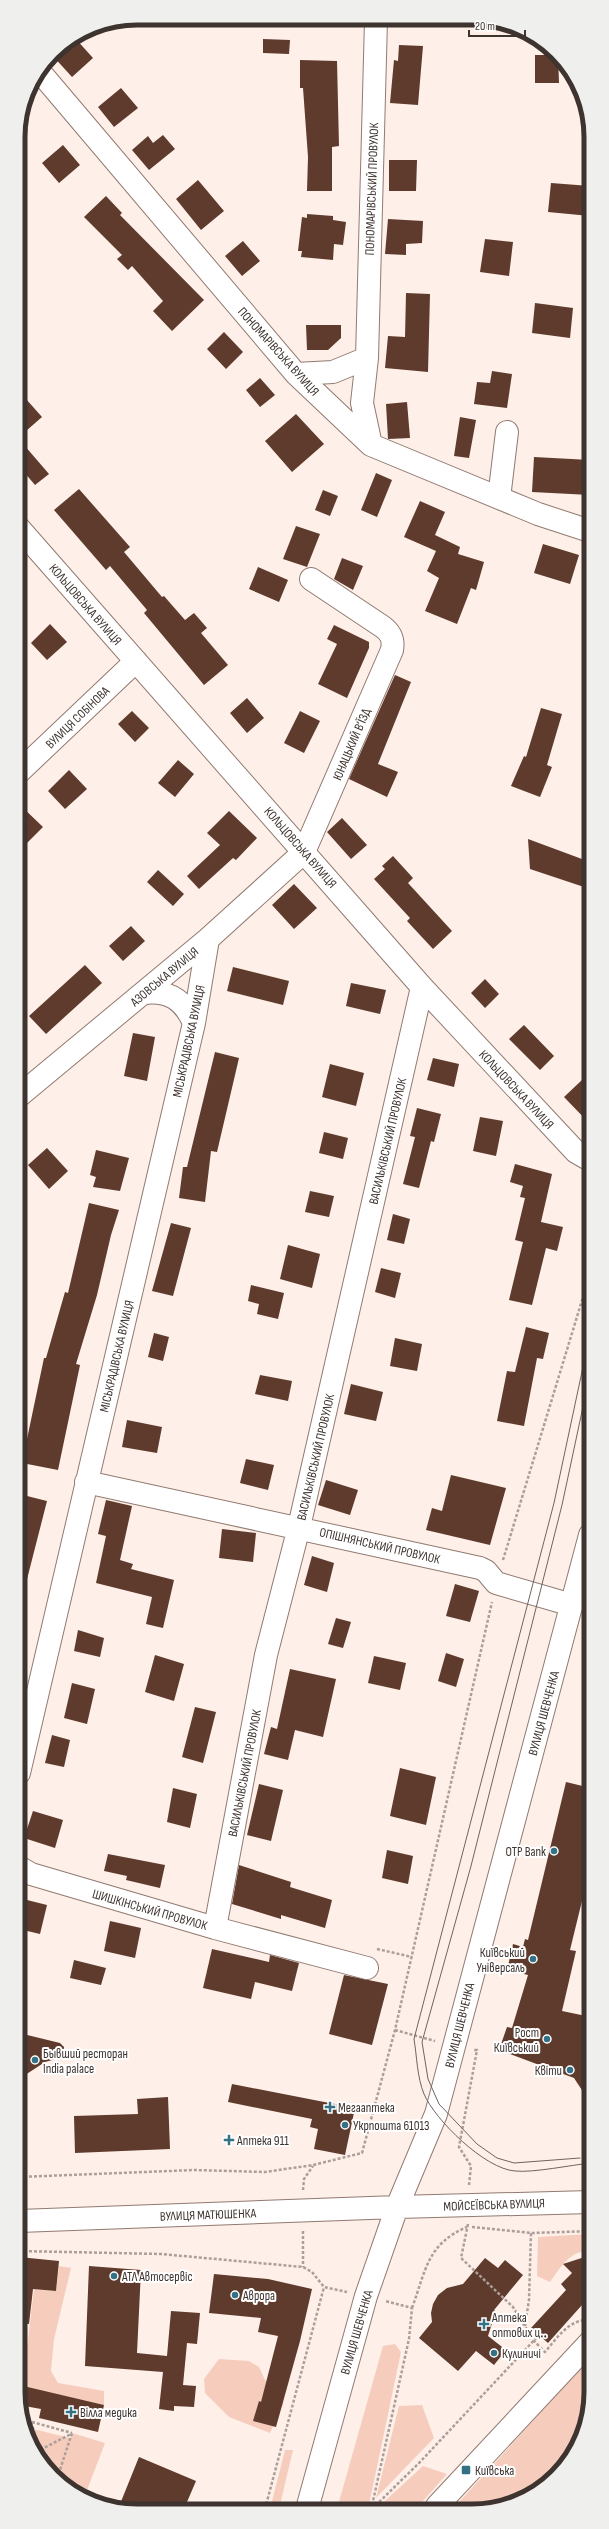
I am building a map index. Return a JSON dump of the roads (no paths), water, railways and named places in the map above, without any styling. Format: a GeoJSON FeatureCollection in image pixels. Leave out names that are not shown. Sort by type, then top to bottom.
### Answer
{"type":"FeatureCollection","features":[{"type":"Feature","properties":{"kind":"street","name":"ПОНОМАРІВСЬКИЙ ПРОВУЛОК"},"geometry":{"type":"LineString","coordinates":[[371,445],[362,403],[367,358],[376,25]]}},
{"type":"Feature","properties":{"kind":"street","name":"ПОНОМАРІВСЬКА ВУЛИЦЯ"},"geometry":{"type":"LineString","coordinates":[[43,76],[296,374],[371,445],[499,498],[584,529]]}},
{"type":"Feature","properties":{"kind":"street"},"geometry":{"type":"LineString","coordinates":[[296,374],[333,372],[367,358]]}},
{"type":"Feature","properties":{"kind":"street"},"geometry":{"type":"LineString","coordinates":[[499,498],[507,432]]}},
{"type":"Feature","properties":{"kind":"street","name":"КОЛЬЦОВСЬКА ВУЛИЦЯ"},"geometry":{"type":"LineString","coordinates":[[25,535],[422,987],[576,1152],[584,1157]]}},
{"type":"Feature","properties":{"kind":"street","name":"ЮНАЦЬКИЙ В’ЇЗД"},"geometry":{"type":"LineString","coordinates":[[304,852],[392,650],[392,636],[383,627],[311,579]]}},
{"type":"Feature","properties":{"kind":"street","name":"ВУЛИЦЯ СОБІНОВА"},"geometry":{"type":"LineString","coordinates":[[25,766],[136,661]]}},
{"type":"Feature","properties":{"kind":"street","name":"АЗОВСЬКА ВУЛИЦЯ"},"geometry":{"type":"LineString","coordinates":[[25,1091],[208,939],[304,852]]}},
{"type":"Feature","properties":{"kind":"street","name":"МІСЬКРАДІВСЬКА ВУЛИЦЯ"},"geometry":{"type":"LineString","coordinates":[[25,1747],[194,1023],[208,939]]}},
{"type":"Feature","properties":{"kind":"street","name":"ВАСИЛЬКІВСЬКИЙ ПРОВУЛОК"},"geometry":{"type":"LineString","coordinates":[[215,1928],[266,1655],[299,1527],[422,987]]}},
{"type":"Feature","properties":{"kind":"street"},"geometry":{"type":"LineString","coordinates":[[144,993],[156,992],[169,994],[180,1001],[189,1011],[194,1023]]}},
{"type":"Feature","properties":{"kind":"street","name":"ОПІШНЯНСЬКИЙ ПРОВУЛОК"},"geometry":{"type":"LineString","coordinates":[[86,1482],[299,1527],[480,1568],[486,1571],[496,1583],[572,1605]]}},
{"type":"Feature","properties":{"kind":"street","name":"ВУЛИЦЯ ШЕВЧЕНКА"},"geometry":{"type":"LineString","coordinates":[[308,2504],[366,2296],[398,2207],[436,2114],[584,1558]]}},
{"type":"Feature","properties":{"kind":"street","name":"ШИШКІНСЬКИЙ ПРОВУЛОК"},"geometry":{"type":"LineString","coordinates":[[25,1870],[31,1874],[215,1928],[367,1968]]}},
{"type":"Feature","properties":{"kind":"street","name":"МОЙСЕЇВСЬКА ВУЛИЦЯ"},"geometry":{"type":"LineString","coordinates":[[398,2207],[584,2202]]}},
{"type":"Feature","properties":{"kind":"street","name":"ВУЛИЦЯ МАТЮШЕНКА"},"geometry":{"type":"LineString","coordinates":[[25,2222],[398,2207]]}},
{"type":"Feature","properties":{"kind":"street"},"geometry":{"type":"LineString","coordinates":[[439,2504],[584,2348]]}},
{"type":"Feature","properties":{"kind":"tram line"},"geometry":{"type":"LineString","coordinates":[[584,1362],[554,1503],[414,2039],[419,2074],[424,2094],[439,2117],[462,2142],[476,2153],[490,2162],[503,2168],[515,2171],[542,2170],[584,2164]]}},
{"type":"Feature","properties":{"kind":"tram line"},"geometry":{"type":"LineString","coordinates":[[580,2158],[514,2163],[497,2158],[477,2144],[439,2104],[428,2079],[422,2042],[471,1866],[562,1505],[584,1402]]}},
{"type":"Feature","properties":{"kind":"place","name":"OTP Bank"},"geometry":{"type":"Point","coordinates":[554,1851]}},
{"type":"Feature","properties":{"kind":"place","name":"Київський Універсаль"},"geometry":{"type":"Point","coordinates":[533,1959]}},
{"type":"Feature","properties":{"kind":"place","name":"Рост Київський"},"geometry":{"type":"Point","coordinates":[547,2039]}},
{"type":"Feature","properties":{"kind":"place","name":"Бывший ресторан India palace"},"geometry":{"type":"Point","coordinates":[35,2060]}},
{"type":"Feature","properties":{"kind":"place","name":"Квіти"},"geometry":{"type":"Point","coordinates":[570,2070]}},
{"type":"Feature","properties":{"kind":"place","name":"Мегааптека"},"geometry":{"type":"Point","coordinates":[330,2107]}},
{"type":"Feature","properties":{"kind":"place","name":"Укрпошта 61013"},"geometry":{"type":"Point","coordinates":[345,2125]}},
{"type":"Feature","properties":{"kind":"place","name":"Аптека 911"},"geometry":{"type":"Point","coordinates":[229,2140]}},
{"type":"Feature","properties":{"kind":"place","name":"АТЛ Автосервіс"},"geometry":{"type":"Point","coordinates":[114,2276]}},
{"type":"Feature","properties":{"kind":"place","name":"Аврора"},"geometry":{"type":"Point","coordinates":[235,2295]}},
{"type":"Feature","properties":{"kind":"place","name":"Аптека оптових ц‥"},"geometry":{"type":"Point","coordinates":[484,2324]}},
{"type":"Feature","properties":{"kind":"place","name":"Кулиничі"},"geometry":{"type":"Point","coordinates":[494,2353]}},
{"type":"Feature","properties":{"kind":"place","name":"Вілла медика"},"geometry":{"type":"Point","coordinates":[71,2412]}},
{"type":"Feature","properties":{"kind":"place","name":"Київська"},"geometry":{"type":"Point","coordinates":[466,2470]}}]}
